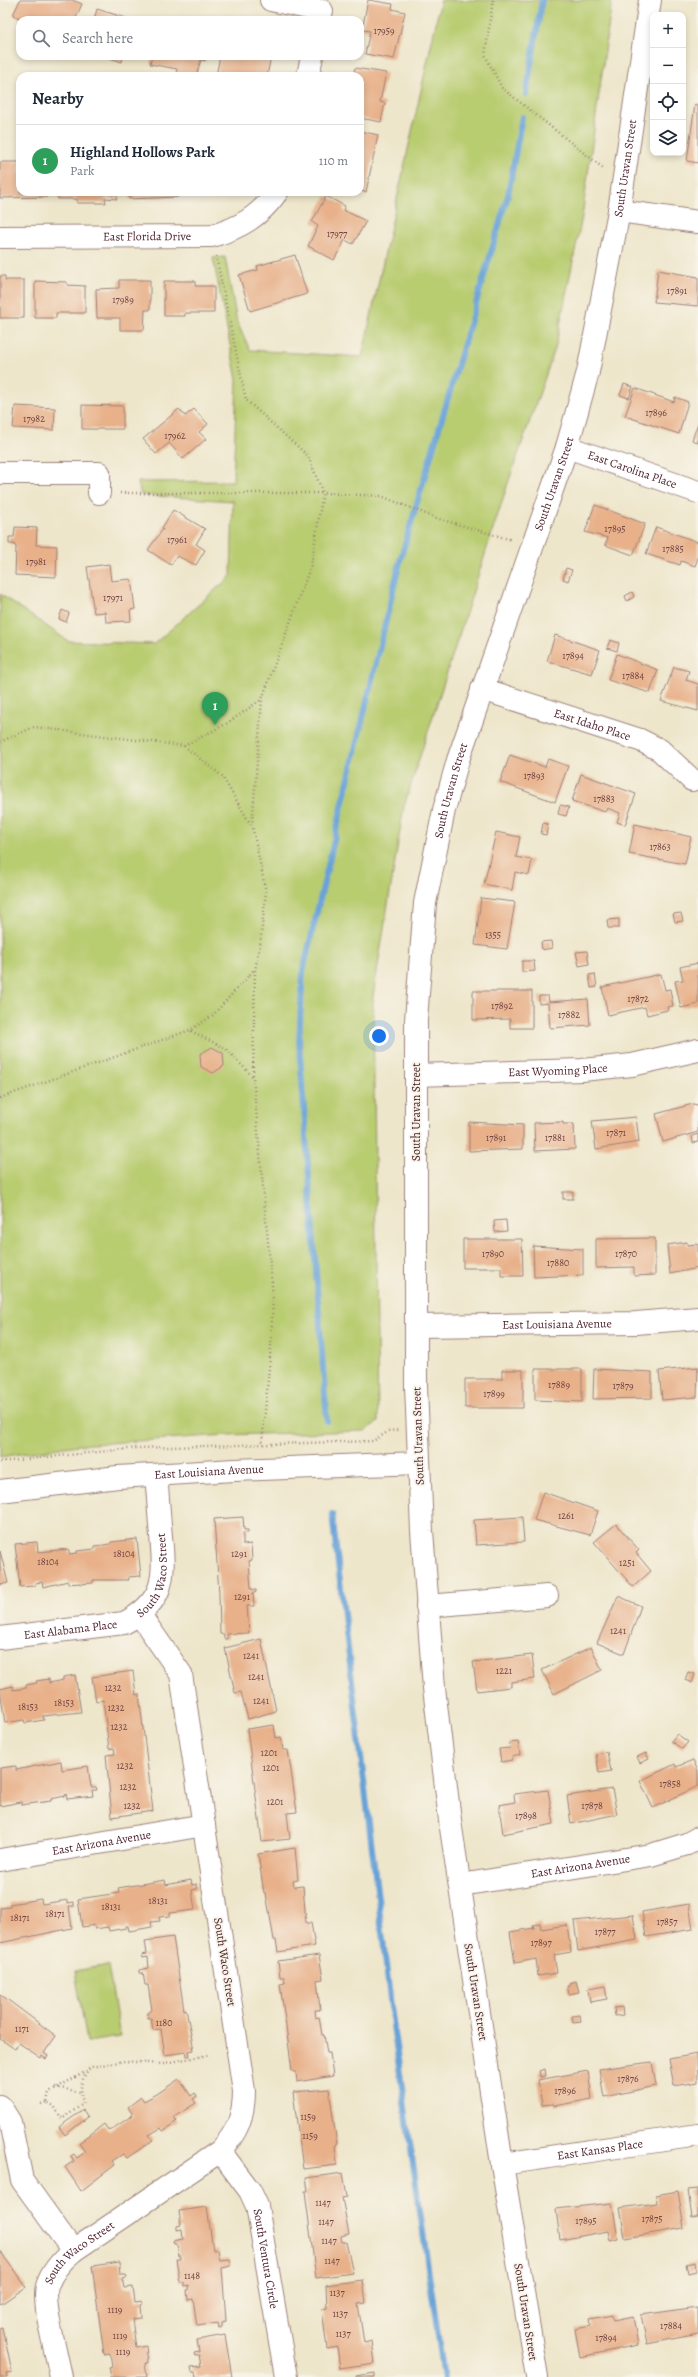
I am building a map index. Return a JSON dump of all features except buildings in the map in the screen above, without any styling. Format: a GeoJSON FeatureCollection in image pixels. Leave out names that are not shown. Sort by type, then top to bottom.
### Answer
{"type":"FeatureCollection","features":[{"type":"Feature","properties":{"kind":"street"},"geometry":{"type":"LineString","coordinates":[[270,0],[322,10]]}},
{"type":"Feature","properties":{"kind":"street","name":"South Uravan Street"},"geometry":{"type":"LineString","coordinates":[[537,2377],[502,2164],[444,1774],[427,1606],[417,1429],[416,1012],[425,903],[446,803],[458,760],[482,689],[567,447],[588,372],[624,181],[650,0]]}},
{"type":"Feature","properties":{"kind":"street"},"geometry":{"type":"LineString","coordinates":[[309,72],[311,60]]}},
{"type":"Feature","properties":{"kind":"street","name":"East Florida Drive"},"geometry":{"type":"LineString","coordinates":[[0,237],[212,236],[231,231],[248,222],[267,206],[274,196]]}},
{"type":"Feature","properties":{"kind":"street"},"geometry":{"type":"LineString","coordinates":[[619,211],[698,222]]}},
{"type":"Feature","properties":{"kind":"street","name":"East Carolina Place"},"geometry":{"type":"LineString","coordinates":[[567,447],[698,492]]}},
{"type":"Feature","properties":{"kind":"street"},"geometry":{"type":"LineString","coordinates":[[0,473],[99,473],[99,493]]}},
{"type":"Feature","properties":{"kind":"street","name":"East Idaho Place"},"geometry":{"type":"LineString","coordinates":[[482,689],[640,740],[660,750],[692,780]]}},
{"type":"Feature","properties":{"kind":"street","name":"East Wyoming Place"},"geometry":{"type":"LineString","coordinates":[[416,1075],[582,1070],[632,1065],[698,1050]]}},
{"type":"Feature","properties":{"kind":"street","name":"East Louisiana Avenue"},"geometry":{"type":"LineString","coordinates":[[416,1326],[636,1323],[698,1318]]}},
{"type":"Feature","properties":{"kind":"street","name":"East Louisiana Avenue"},"geometry":{"type":"LineString","coordinates":[[0,1491],[156,1475],[419,1463]]}},
{"type":"Feature","properties":{"kind":"street","name":"South Waco Street"},"geometry":{"type":"LineString","coordinates":[[61,2377],[47,2303],[47,2286],[60,2262],[72,2251],[220,2151],[232,2138],[241,2121],[244,2091],[180,1674],[140,1615],[152,1602],[161,1586],[164,1567],[156,1475]]}},
{"type":"Feature","properties":{"kind":"street"},"geometry":{"type":"LineString","coordinates":[[427,1606],[547,1596]]}},
{"type":"Feature","properties":{"kind":"street","name":"East Alabama Place"},"geometry":{"type":"LineString","coordinates":[[0,1638],[124,1623],[140,1615]]}},
{"type":"Feature","properties":{"kind":"street","name":"East Arizona Avenue"},"geometry":{"type":"LineString","coordinates":[[0,1860],[204,1825]]}},
{"type":"Feature","properties":{"kind":"street","name":"East Arizona Avenue"},"geometry":{"type":"LineString","coordinates":[[460,1885],[651,1855],[687,1844],[698,1838]]}},
{"type":"Feature","properties":{"kind":"street"},"geometry":{"type":"LineString","coordinates":[[0,2106],[10,2122],[22,2180],[72,2251]]}},
{"type":"Feature","properties":{"kind":"street","name":"East Kansas Place"},"geometry":{"type":"LineString","coordinates":[[502,2164],[698,2135]]}},
{"type":"Feature","properties":{"kind":"street","name":"South Ventura Circle"},"geometry":{"type":"LineString","coordinates":[[220,2151],[250,2191],[257,2206],[286,2377]]}},
{"type":"Feature","properties":{"kind":"path"},"geometry":{"type":"LineString","coordinates":[[493,0],[485,55],[502,88],[597,164],[624,181]]}},
{"type":"Feature","properties":{"kind":"path"},"geometry":{"type":"LineString","coordinates":[[212,236],[246,400],[308,456],[324,493],[312,565],[262,699],[252,825],[266,892],[260,945],[255,970],[253,1077],[271,1256],[273,1297],[271,1346],[262,1444]]}},
{"type":"Feature","properties":{"kind":"path"},"geometry":{"type":"LineString","coordinates":[[99,493],[324,493],[381,496],[436,518],[502,536],[531,547]]}},
{"type":"Feature","properties":{"kind":"path"},"geometry":{"type":"LineString","coordinates":[[184,746],[226,724],[262,699]]}},
{"type":"Feature","properties":{"kind":"path"},"geometry":{"type":"LineString","coordinates":[[0,742],[34,727],[184,746],[222,776],[252,825]]}},
{"type":"Feature","properties":{"kind":"path"},"geometry":{"type":"LineString","coordinates":[[0,1098],[190,1030],[212,1016],[255,970]]}},
{"type":"Feature","properties":{"kind":"path"},"geometry":{"type":"LineString","coordinates":[[190,1030],[226,1049],[253,1077]]}},
{"type":"Feature","properties":{"kind":"path"},"geometry":{"type":"LineString","coordinates":[[0,1462],[137,1448],[373,1441],[389,1431],[417,1429]]}},
{"type":"Feature","properties":{"kind":"path"},"geometry":{"type":"LineString","coordinates":[[41,2104],[48,2102],[54,2106],[62,2119],[83,2104],[80,2092],[82,2080],[86,2072],[91,2067],[125,2061],[159,2064],[209,2056]]}},
{"type":"Feature","properties":{"kind":"path"},"geometry":{"type":"LineString","coordinates":[[48,2102],[49,2092],[55,2087],[86,2072]]}},
{"type":"Feature","properties":{"kind":"path"},"geometry":{"type":"LineString","coordinates":[[55,2087],[80,2092]]}},
{"type":"Feature","properties":{"kind":"green space"},"geometry":{"type":"Polygon","coordinates":[[[441,0],[612,0],[582,217],[555,349],[508,483],[404,806],[373,996],[378,1422],[366,1431],[226,1435],[78,1445],[0,1457],[0,594],[68,641],[154,644],[231,576],[233,501],[141,495],[138,482],[233,481],[237,380],[213,258],[225,257],[237,322],[250,350],[362,357],[441,0]]]}},
{"type":"Feature","properties":{"kind":"green space"},"geometry":{"type":"Polygon","coordinates":[[[108,1965],[120,2037],[87,2042],[75,1971],[108,1965]]]}},
{"type":"Feature","properties":{"kind":"waterway"},"geometry":{"type":"LineString","coordinates":[[526,94],[542,0]]}},
{"type":"Feature","properties":{"kind":"waterway"},"geometry":{"type":"LineString","coordinates":[[327,1421],[299,1041],[303,971],[401,557],[508,195],[522,117]]}},
{"type":"Feature","properties":{"kind":"waterway"},"geometry":{"type":"LineString","coordinates":[[332,1514],[394,2032],[444,2377]]}},
{"type":"Feature","properties":{"kind":"place","name":"Highland Hollows Park"},"geometry":{"type":"Point","coordinates":[215,725]}}]}
